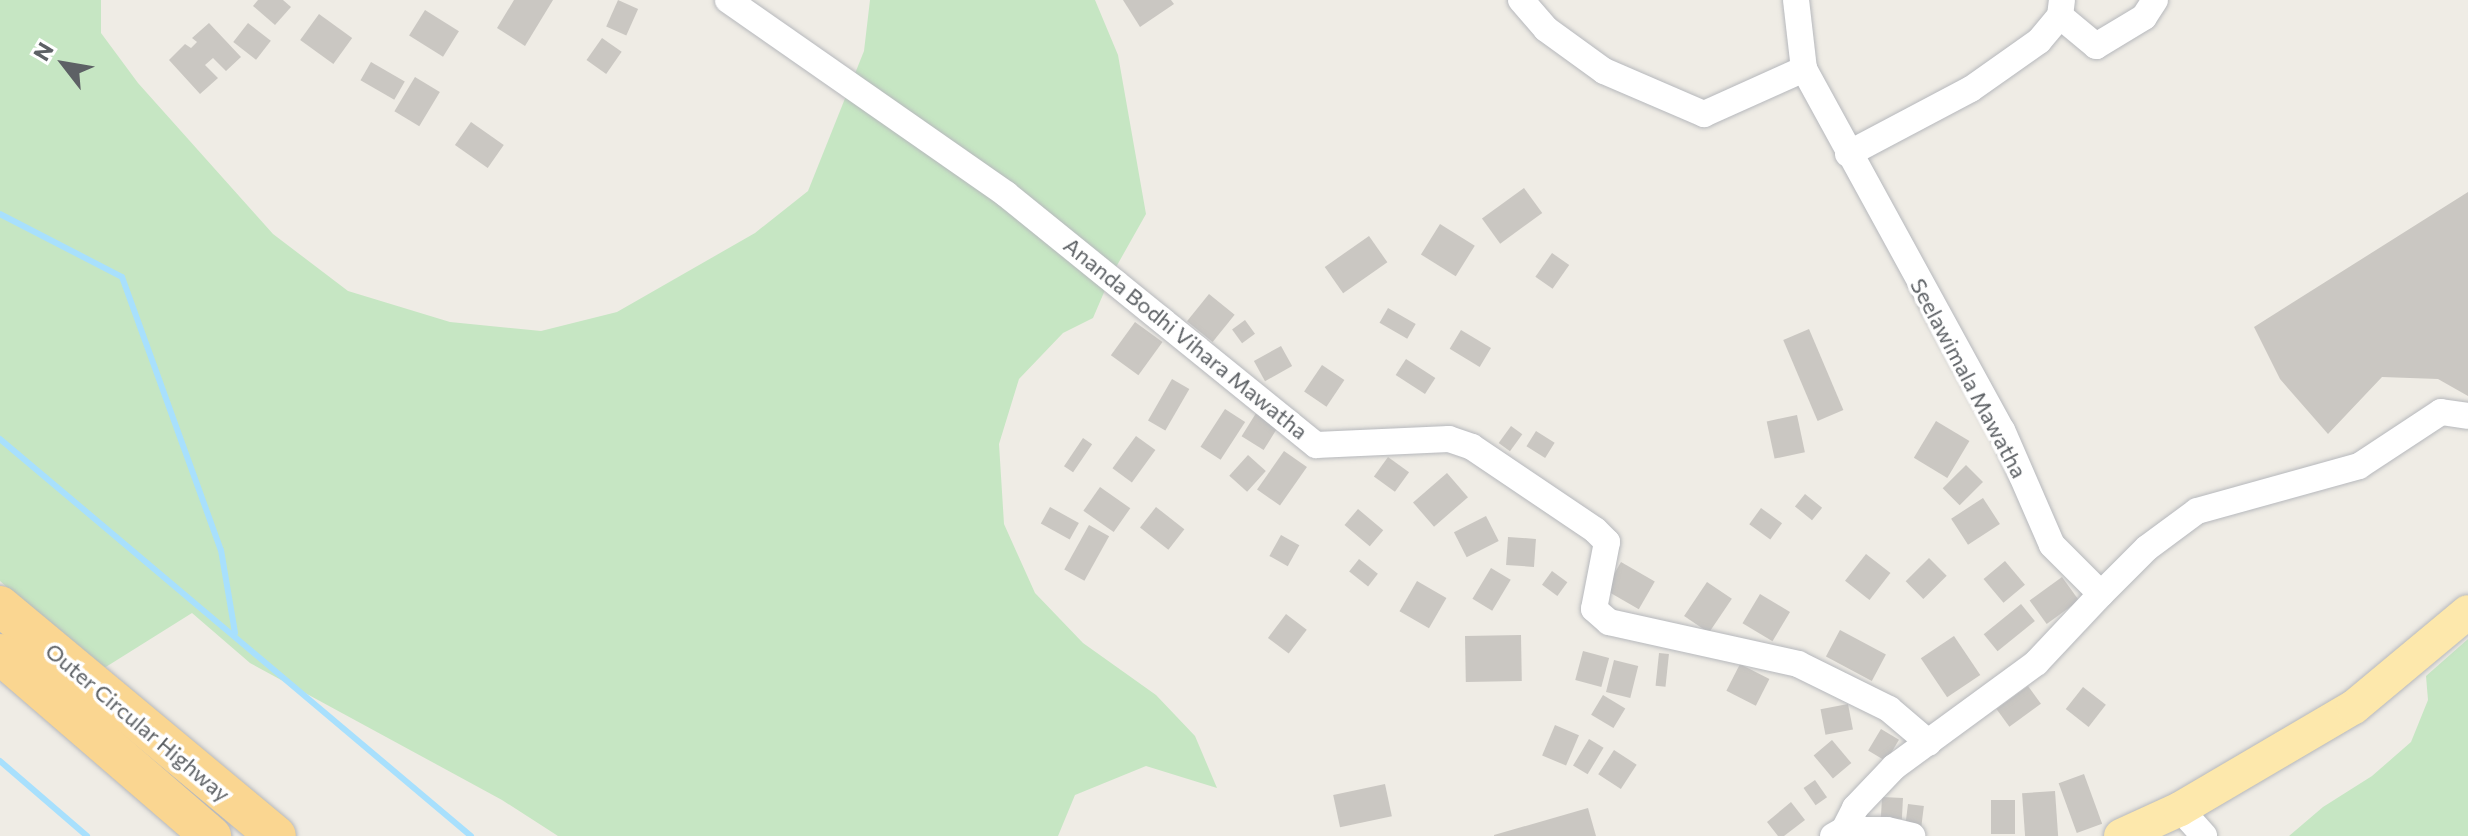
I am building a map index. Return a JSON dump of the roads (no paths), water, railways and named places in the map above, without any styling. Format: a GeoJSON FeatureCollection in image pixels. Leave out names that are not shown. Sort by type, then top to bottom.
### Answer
{"type":"FeatureCollection","features":[{"type":"Feature","properties":{"kind":"highway","name":"Outer Circular Highway"},"geometry":{"type":"LineString","coordinates":[[0,606],[276,836]]}},
{"type":"Feature","properties":{"kind":"highway","name":"Outer Circular Highway"},"geometry":{"type":"LineString","coordinates":[[0,654],[211,836]]}},
{"type":"Feature","properties":{"kind":"main road"},"geometry":{"type":"LineString","coordinates":[[2121,836],[2180,809],[2354,707],[2468,612]]}},
{"type":"Feature","properties":{"kind":"street","name":"Ananda Bodhi Vihara Mawatha"},"geometry":{"type":"LineString","coordinates":[[728,0],[1006,194],[1316,445],[1449,439],[1472,447],[1595,530],[1607,542],[1594,609],[1609,622],[1798,664],[1889,709],[1929,743]]}},
{"type":"Feature","properties":{"kind":"street"},"geometry":{"type":"LineString","coordinates":[[1521,0],[1546,29],[1604,71],[1704,114],[1804,69],[1796,0]]}},
{"type":"Feature","properties":{"kind":"street"},"geometry":{"type":"LineString","coordinates":[[1848,154],[1971,89],[2039,41],[2061,8],[2096,46],[2144,17],[2155,0]]}},
{"type":"Feature","properties":{"kind":"street","name":"Seelawimala Mawatha"},"geometry":{"type":"LineString","coordinates":[[1804,69],[2002,430],[2052,545],[2101,594]]}},
{"type":"Feature","properties":{"kind":"street"},"geometry":{"type":"LineString","coordinates":[[1838,833],[1855,808],[1894,767],[2036,663],[2147,548],[2197,511],[2359,466],[2441,412],[2468,416]]}},
{"type":"Feature","properties":{"kind":"street"},"geometry":{"type":"LineString","coordinates":[[2180,809],[2204,836]]}},
{"type":"Feature","properties":{"kind":"street"},"geometry":{"type":"LineString","coordinates":[[1838,833],[1887,830],[1912,836]]}},
{"type":"Feature","properties":{"kind":"waterway"},"geometry":{"type":"LineString","coordinates":[[0,214],[122,277],[221,550],[235,633]]}},
{"type":"Feature","properties":{"kind":"waterway"},"geometry":{"type":"LineString","coordinates":[[0,439],[471,836]]}},
{"type":"Feature","properties":{"kind":"waterway"},"geometry":{"type":"LineString","coordinates":[[0,761],[87,836]]}}]}
